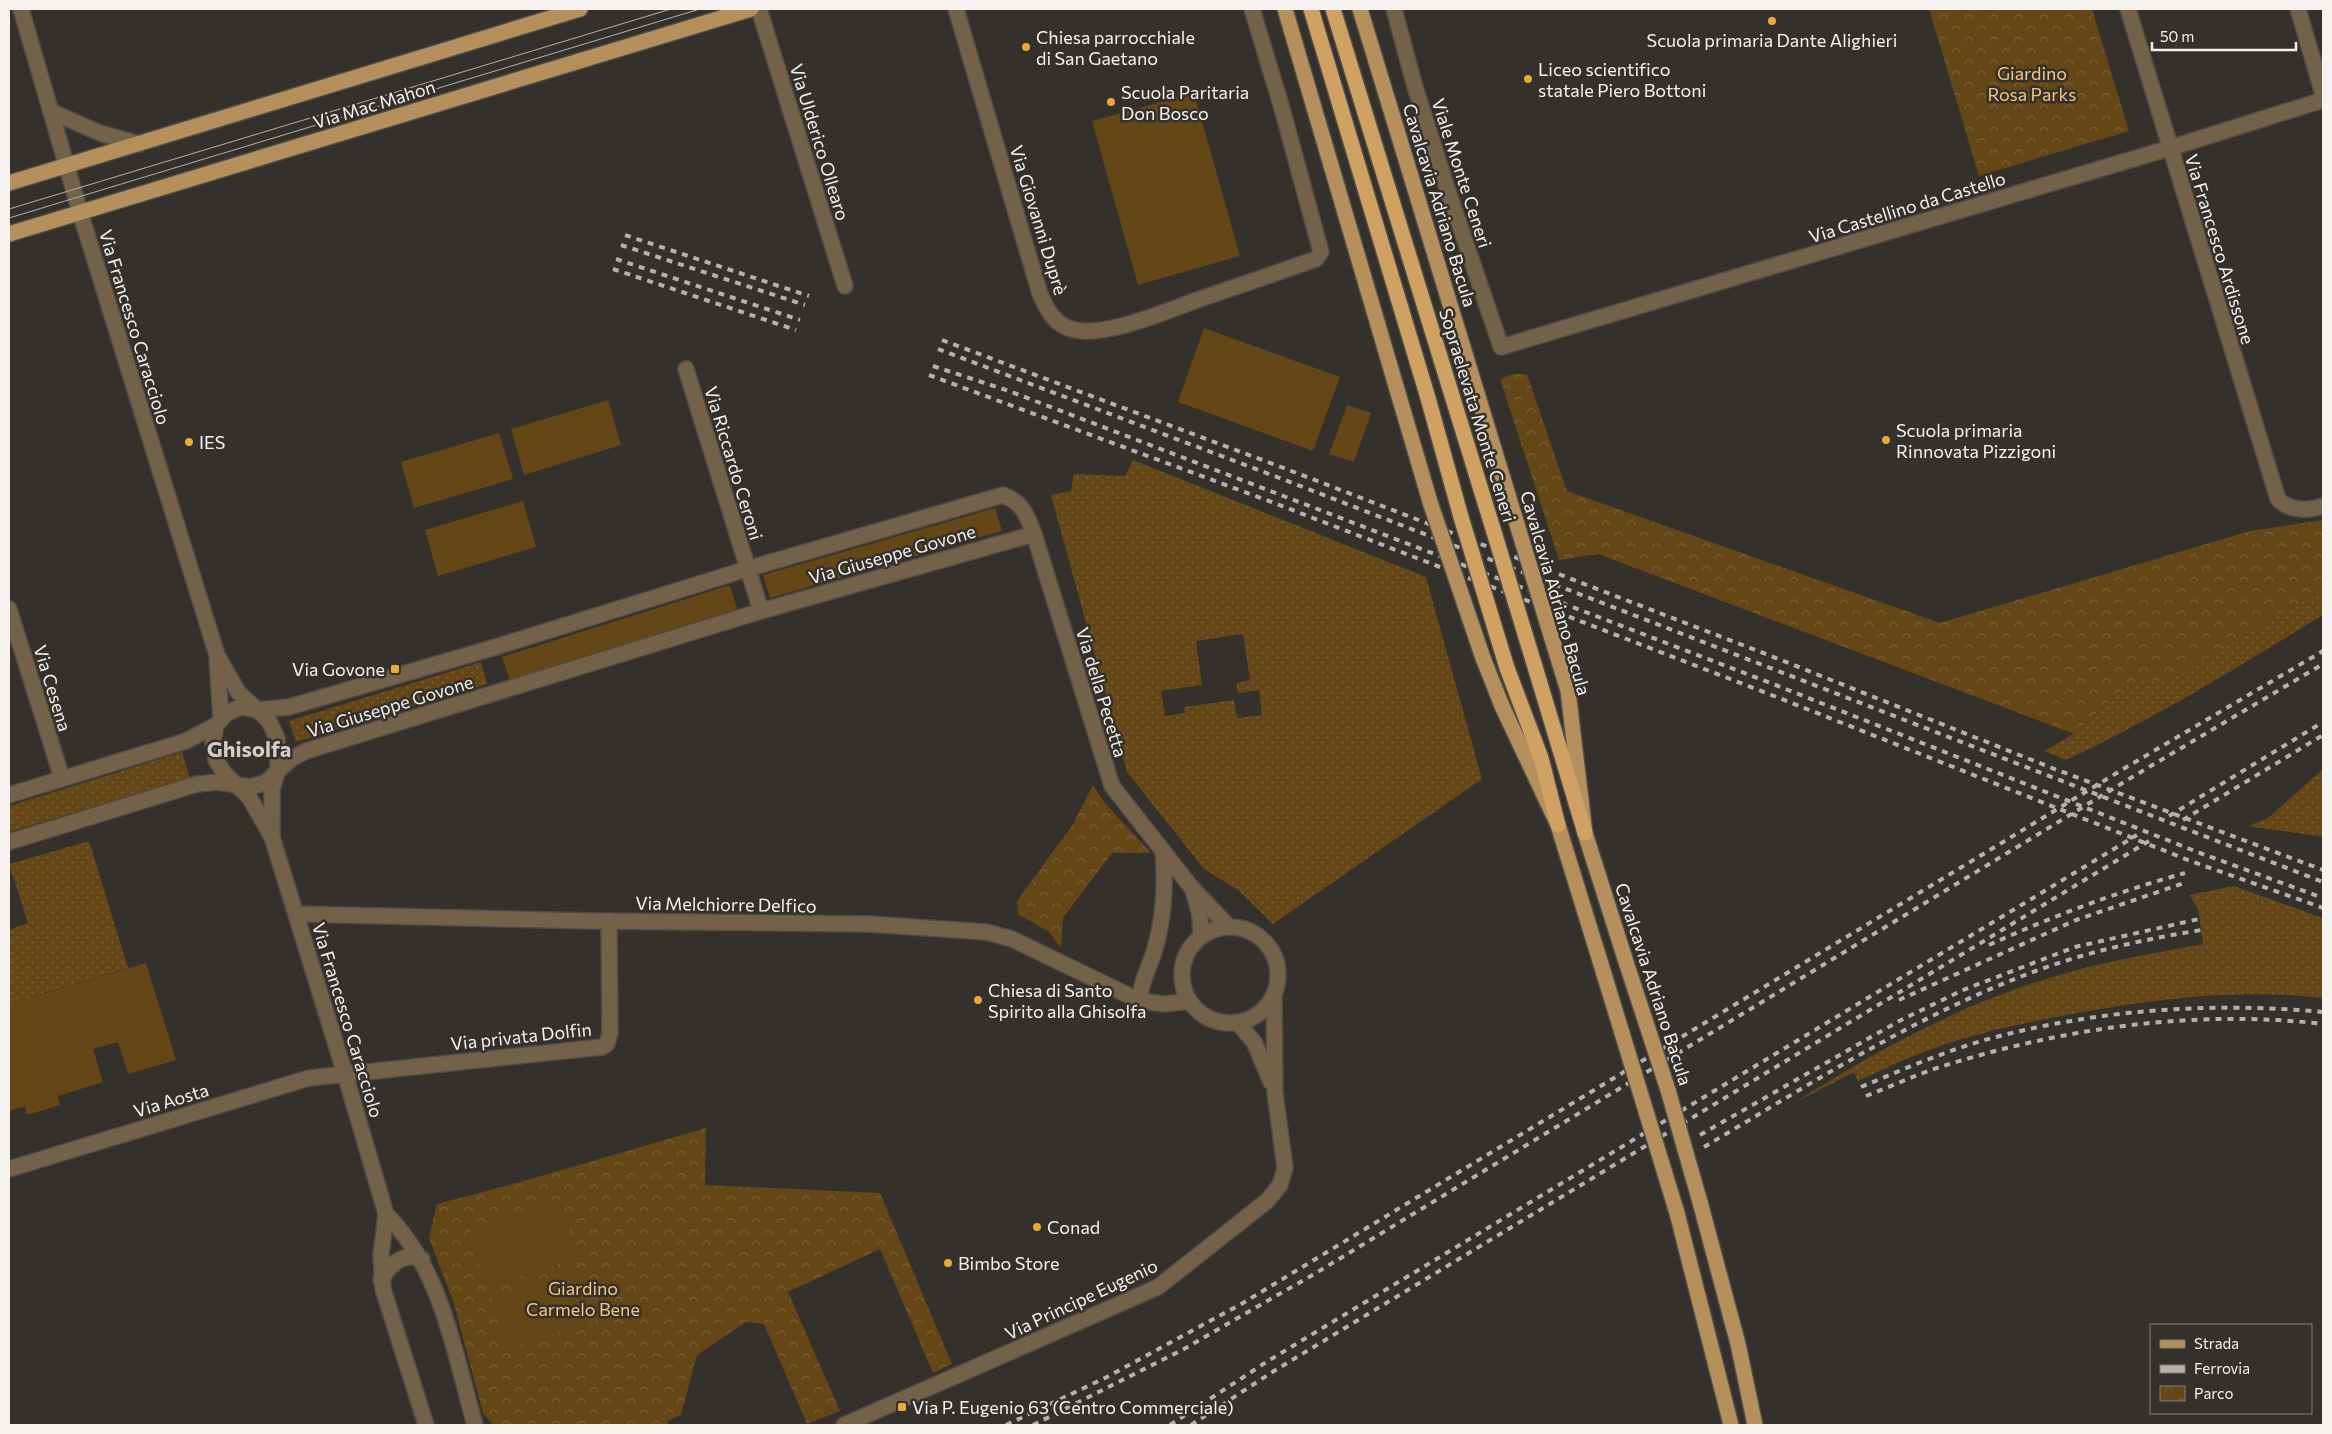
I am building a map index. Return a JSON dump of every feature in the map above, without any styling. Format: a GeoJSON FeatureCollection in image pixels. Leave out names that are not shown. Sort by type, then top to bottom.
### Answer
{"type":"FeatureCollection","features":[{"type":"Feature","properties":{"kind":"highway"},"geometry":{"type":"LineString","coordinates":[[1311,9],[1428,398],[1461,518],[1507,668],[1541,758],[1558,825]]}},
{"type":"Feature","properties":{"kind":"highway","name":"Sopraelevata Monte Ceneri"},"geometry":{"type":"LineString","coordinates":[[1333,9],[1585,833]]}},
{"type":"Feature","properties":{"kind":"main road","name":"Via Mac Mahon"},"geometry":{"type":"LineString","coordinates":[[9,183],[580,9]]}},
{"type":"Feature","properties":{"kind":"main road","name":"Via Mac Mahon"},"geometry":{"type":"LineString","coordinates":[[9,234],[751,9]]}},
{"type":"Feature","properties":{"kind":"main road"},"geometry":{"type":"LineString","coordinates":[[1284,9],[1431,505],[1483,658],[1502,706],[1558,825],[1677,1213],[1731,1425]]}},
{"type":"Feature","properties":{"kind":"main road","name":"Cavalcavia Adriano Bacula"},"geometry":{"type":"LineString","coordinates":[[1360,9],[1568,691],[1585,833],[1668,1090],[1738,1344],[1755,1425]]}},
{"type":"Feature","properties":{"kind":"street","name":"Via Francesco Caracciolo"},"geometry":{"type":"LineString","coordinates":[[21,9],[66,166],[217,655],[238,692],[257,710]]}},
{"type":"Feature","properties":{"kind":"street","name":"Via Ulderico Ollearo"},"geometry":{"type":"LineString","coordinates":[[759,9],[845,286]]}},
{"type":"Feature","properties":{"kind":"street","name":"Via Giovanni Duprè"},"geometry":{"type":"LineString","coordinates":[[956,9],[1040,294],[1049,314],[1060,324],[1075,330],[1113,328],[1316,259],[1321,252],[1252,9]]}},
{"type":"Feature","properties":{"kind":"street","name":"Viale Monte Ceneri"},"geometry":{"type":"LineString","coordinates":[[1394,9],[1415,87],[1446,185],[1501,347]]}},
{"type":"Feature","properties":{"kind":"street","name":"Via Francesco Ardissone"},"geometry":{"type":"LineString","coordinates":[[2128,9],[2278,499],[2283,505],[2295,509],[2323,506]]}},
{"type":"Feature","properties":{"kind":"street"},"geometry":{"type":"LineString","coordinates":[[2298,9],[2323,94]]}},
{"type":"Feature","properties":{"kind":"street","name":"Via Castellino da Castello"},"geometry":{"type":"LineString","coordinates":[[1501,347],[2170,148],[2323,100]]}},
{"type":"Feature","properties":{"kind":"street"},"geometry":{"type":"LineString","coordinates":[[50,111],[100,133],[139,144]]}},
{"type":"Feature","properties":{"kind":"street","name":"Via Riccardo Ceroni"},"geometry":{"type":"LineString","coordinates":[[686,369],[746,569]]}},
{"type":"Feature","properties":{"kind":"street","name":"Via Giuseppe Govone"},"geometry":{"type":"LineString","coordinates":[[9,795],[186,741],[218,722],[227,713],[242,707],[257,710],[299,704],[489,649],[746,569],[1003,495]]}},
{"type":"Feature","properties":{"kind":"street","name":"Via della Pecetta"},"geometry":{"type":"LineString","coordinates":[[1003,495],[1013,498],[1025,510],[1034,534],[1109,779],[1123,801],[1192,888],[1229,927]]}},
{"type":"Feature","properties":{"kind":"street","name":"Via Giuseppe Govone"},"geometry":{"type":"LineString","coordinates":[[9,842],[197,784],[218,782],[236,787],[250,788],[265,783],[291,759],[306,751],[761,611],[1034,534]]}},
{"type":"Feature","properties":{"kind":"street"},"geometry":{"type":"LineString","coordinates":[[746,569],[761,611]]}},
{"type":"Feature","properties":{"kind":"street","name":"Via Cesena"},"geometry":{"type":"LineString","coordinates":[[9,609],[62,778]]}},
{"type":"Feature","properties":{"kind":"street","name":"Via Francesco Caracciolo"},"geometry":{"type":"LineString","coordinates":[[217,655],[218,722]]}},
{"type":"Feature","properties":{"kind":"street"},"geometry":{"type":"LineString","coordinates":[[257,710],[269,721],[278,738],[278,770]]}},
{"type":"Feature","properties":{"kind":"street"},"geometry":{"type":"LineString","coordinates":[[218,722],[213,742],[216,760],[224,774],[236,787]]}},
{"type":"Feature","properties":{"kind":"street","name":"Via Francesco Caracciolo"},"geometry":{"type":"LineString","coordinates":[[272,837],[272,788],[278,770]]}},
{"type":"Feature","properties":{"kind":"street","name":"Via Francesco Caracciolo"},"geometry":{"type":"LineString","coordinates":[[236,787],[249,797],[272,837],[345,1074],[386,1214],[380,1255],[382,1280],[426,1425]]}},
{"type":"Feature","properties":{"kind":"street"},"geometry":{"type":"LineString","coordinates":[[1140,1000],[1140,992],[1154,953],[1164,906],[1163,851]]}},
{"type":"Feature","properties":{"kind":"street","name":"Via della Pecetta"},"geometry":{"type":"LineString","coordinates":[[1192,888],[1200,916],[1201,936]]}},
{"type":"Feature","properties":{"kind":"street","name":"Via Melchiorre Delfico"},"geometry":{"type":"LineString","coordinates":[[297,914],[609,922],[869,924],[986,932],[1012,939],[1140,1000],[1165,1004],[1189,1001]]}},
{"type":"Feature","properties":{"kind":"street","name":"Via privata Dolfin"},"geometry":{"type":"LineString","coordinates":[[345,1074],[596,1048],[607,1044],[610,1033],[609,922]]}},
{"type":"Feature","properties":{"kind":"street"},"geometry":{"type":"LineString","coordinates":[[1229,927],[1252,932],[1270,948],[1278,971],[1274,994],[1259,1013],[1238,1023],[1220,1023],[1208,1019],[1196,1010],[1189,1001],[1182,984],[1182,966],[1189,949],[1201,936],[1212,930],[1229,927]]}},
{"type":"Feature","properties":{"kind":"street","name":"Via Principe Eugenio"},"geometry":{"type":"LineString","coordinates":[[844,1425],[1144,1294],[1184,1269],[1267,1201],[1280,1185],[1284,1175],[1285,1156],[1275,1093],[1274,994]]}},
{"type":"Feature","properties":{"kind":"street","name":"Via Principe Eugenio"},"geometry":{"type":"LineString","coordinates":[[1238,1023],[1254,1042],[1275,1093]]}},
{"type":"Feature","properties":{"kind":"street","name":"Via Aosta"},"geometry":{"type":"LineString","coordinates":[[9,1169],[309,1078],[345,1074]]}},
{"type":"Feature","properties":{"kind":"street","name":"Via Francesco Caracciolo"},"geometry":{"type":"LineString","coordinates":[[386,1214],[411,1242],[422,1259],[442,1308],[475,1425]]}},
{"type":"Feature","properties":{"kind":"street"},"geometry":{"type":"LineString","coordinates":[[382,1280],[390,1266],[399,1260],[408,1257],[422,1259]]}},
{"type":"Feature","properties":{"kind":"green space","name":"Giardino Rosa Parks"},"geometry":{"type":"Polygon","coordinates":[[[1929,9],[2092,9],[2129,131],[1979,176],[1929,9]]]}},
{"type":"Feature","properties":{"kind":"green space"},"geometry":{"type":"Polygon","coordinates":[[[1194,93],[1240,256],[1138,285],[1092,121],[1194,93]]]}},
{"type":"Feature","properties":{"kind":"green space"},"geometry":{"type":"Polygon","coordinates":[[[1204,328],[1340,377],[1313,451],[1178,402],[1204,328]]]}},
{"type":"Feature","properties":{"kind":"green space"},"geometry":{"type":"Polygon","coordinates":[[[1513,374],[1527,374],[1567,491],[1940,623],[2250,531],[2323,520],[2323,589],[2168,682],[2140,679],[2123,689],[2074,734],[1598,554],[1559,560],[1500,379],[1513,374]]]}},
{"type":"Feature","properties":{"kind":"green space"},"geometry":{"type":"Polygon","coordinates":[[[608,400],[621,445],[524,475],[511,429],[608,400]]]}},
{"type":"Feature","properties":{"kind":"green space"},"geometry":{"type":"Polygon","coordinates":[[[1347,405],[1371,413],[1354,462],[1329,454],[1347,405]]]}},
{"type":"Feature","properties":{"kind":"green space"},"geometry":{"type":"Polygon","coordinates":[[[499,433],[513,479],[414,508],[401,462],[499,433]]]}},
{"type":"Feature","properties":{"kind":"green space"},"geometry":{"type":"Polygon","coordinates":[[[1133,460],[1426,577],[1482,779],[1273,924],[1238,890],[1204,869],[1127,772],[1051,495],[1071,491],[1074,474],[1125,476],[1133,460]],[[1243,634],[1196,641],[1202,685],[1161,691],[1165,716],[1185,713],[1184,707],[1234,700],[1237,718],[1262,715],[1259,690],[1238,693],[1236,683],[1250,680],[1243,634]]]}},
{"type":"Feature","properties":{"kind":"green space"},"geometry":{"type":"Polygon","coordinates":[[[523,501],[536,547],[438,576],[425,530],[523,501]]]}},
{"type":"Feature","properties":{"kind":"green space"},"geometry":{"type":"Polygon","coordinates":[[[995,508],[1002,531],[770,598],[763,575],[995,508]]]}},
{"type":"Feature","properties":{"kind":"green space"},"geometry":{"type":"Polygon","coordinates":[[[730,585],[737,609],[510,680],[502,657],[730,585]]]}},
{"type":"Feature","properties":{"kind":"green space"},"geometry":{"type":"Polygon","coordinates":[[[2323,589],[2323,615],[2260,654],[2132,727],[2066,760],[2044,751],[2074,734],[2123,689],[2140,679],[2168,681],[2323,589]]]}},
{"type":"Feature","properties":{"kind":"green space"},"geometry":{"type":"Polygon","coordinates":[[[481,662],[487,684],[296,742],[289,721],[481,662]]]}},
{"type":"Feature","properties":{"kind":"green space"},"geometry":{"type":"Polygon","coordinates":[[[182,752],[190,778],[9,832],[9,806],[182,752]]]}},
{"type":"Feature","properties":{"kind":"green space"},"geometry":{"type":"Polygon","coordinates":[[[2323,769],[2323,837],[2248,826],[2268,818],[2323,769]]]}},
{"type":"Feature","properties":{"kind":"green space"},"geometry":{"type":"Polygon","coordinates":[[[1093,785],[1105,803],[1151,853],[1112,853],[1063,918],[1061,948],[1049,932],[1018,914],[1017,901],[1073,824],[1093,785]]]}},
{"type":"Feature","properties":{"kind":"green space"},"geometry":{"type":"Polygon","coordinates":[[[89,841],[128,968],[9,1004],[9,930],[28,923],[9,864],[89,841]]]}},
{"type":"Feature","properties":{"kind":"green space"},"geometry":{"type":"Polygon","coordinates":[[[2234,886],[2323,918],[2323,998],[2258,994],[2195,997],[2131,1004],[2049,1018],[1959,1040],[1908,1058],[1858,1081],[1854,1072],[1794,1103],[1914,1033],[2010,991],[2043,980],[2122,959],[2203,944],[2198,909],[2189,895],[2234,886]]]}},
{"type":"Feature","properties":{"kind":"green space"},"geometry":{"type":"Polygon","coordinates":[[[146,963],[176,1060],[128,1074],[118,1042],[93,1049],[103,1082],[58,1096],[60,1105],[27,1115],[25,1106],[9,1111],[9,1004],[146,963]]]}},
{"type":"Feature","properties":{"kind":"green space","name":"Giardino Carmelo Bene"},"geometry":{"type":"Polygon","coordinates":[[[706,1128],[705,1185],[880,1193],[952,1364],[933,1373],[880,1249],[788,1292],[840,1411],[807,1424],[764,1324],[746,1322],[697,1355],[681,1415],[667,1421],[669,1425],[493,1425],[483,1413],[454,1304],[429,1238],[437,1204],[706,1128]]]}},
{"type":"Feature","properties":{"kind":"green space"},"geometry":{"type":"Polygon","coordinates":[[[560,1200],[578,1258],[488,1286],[470,1228],[560,1200]]]}},
{"type":"Feature","properties":{"kind":"green space"},"geometry":{"type":"Polygon","coordinates":[[[581,1269],[597,1320],[507,1348],[491,1298],[581,1269]]]}},
{"type":"Feature","properties":{"kind":"tram line"},"geometry":{"type":"LineString","coordinates":[[9,209],[671,9]]}},
{"type":"Feature","properties":{"kind":"tram line"},"geometry":{"type":"LineString","coordinates":[[9,218],[700,9]]}},
{"type":"Feature","properties":{"kind":"railway"},"geometry":{"type":"LineString","coordinates":[[625,235],[809,296]]}},
{"type":"Feature","properties":{"kind":"railway"},"geometry":{"type":"LineString","coordinates":[[621,245],[805,305]]}},
{"type":"Feature","properties":{"kind":"railway"},"geometry":{"type":"LineString","coordinates":[[616,259],[800,320]]}},
{"type":"Feature","properties":{"kind":"railway"},"geometry":{"type":"LineString","coordinates":[[613,269],[796,330]]}},
{"type":"Feature","properties":{"kind":"railway"},"geometry":{"type":"LineString","coordinates":[[942,340],[1281,467],[1771,656],[2052,768],[2323,870]]}},
{"type":"Feature","properties":{"kind":"railway"},"geometry":{"type":"LineString","coordinates":[[938,349],[1277,477],[2323,882]]}},
{"type":"Feature","properties":{"kind":"railway"},"geometry":{"type":"LineString","coordinates":[[933,366],[1009,391],[1273,492],[1773,684],[2200,853],[2323,898]]}},
{"type":"Feature","properties":{"kind":"railway"},"geometry":{"type":"LineString","coordinates":[[929,375],[1269,501],[1769,694],[2188,860],[2323,908]]}},
{"type":"Feature","properties":{"kind":"railway"},"geometry":{"type":"LineString","coordinates":[[1006,1425],[1107,1377],[1243,1303],[2125,768],[2323,651]]}},
{"type":"Feature","properties":{"kind":"railway"},"geometry":{"type":"LineString","coordinates":[[1033,1425],[1182,1350],[1316,1273],[2134,776],[2323,664]]}},
{"type":"Feature","properties":{"kind":"railway"},"geometry":{"type":"LineString","coordinates":[[2169,816],[2323,722]]}},
{"type":"Feature","properties":{"kind":"railway"},"geometry":{"type":"LineString","coordinates":[[2183,820],[2323,735]]}},
{"type":"Feature","properties":{"kind":"railway"},"geometry":{"type":"LineString","coordinates":[[1170,1425],[1268,1361],[2137,835]]}},
{"type":"Feature","properties":{"kind":"railway"},"geometry":{"type":"LineString","coordinates":[[1191,1425],[1274,1371],[2149,841]]}},
{"type":"Feature","properties":{"kind":"railway"},"geometry":{"type":"LineString","coordinates":[[1989,945],[2086,905],[2185,873]]}},
{"type":"Feature","properties":{"kind":"railway"},"geometry":{"type":"LineString","coordinates":[[1899,1000],[2076,920],[2187,882]]}},
{"type":"Feature","properties":{"kind":"railway"},"geometry":{"type":"LineString","coordinates":[[1700,1135],[1899,1021],[1963,990],[2075,947],[2199,919]]}},
{"type":"Feature","properties":{"kind":"railway"},"geometry":{"type":"LineString","coordinates":[[1704,1147],[1886,1040],[1980,994],[2028,974],[2078,957],[2139,942],[2201,930]]}},
{"type":"Feature","properties":{"kind":"railway"},"geometry":{"type":"LineString","coordinates":[[1861,1087],[1962,1047],[2036,1027],[2077,1020],[2118,1014],[2200,1008],[2282,1009],[2323,1012]]}},
{"type":"Feature","properties":{"kind":"railway"},"geometry":{"type":"LineString","coordinates":[[1866,1096],[1940,1067],[1987,1053],[2081,1032],[2130,1025],[2226,1019],[2275,1020],[2323,1024]]}},
{"type":"Feature","properties":{"kind":"place","name":"Scuola primaria Dante Alighieri"},"geometry":{"type":"Point","coordinates":[1772,21]}},
{"type":"Feature","properties":{"kind":"place","name":"Chiesa parrocchiale di San Gaetano"},"geometry":{"type":"Point","coordinates":[1026,47]}},
{"type":"Feature","properties":{"kind":"place","name":"Liceo scientifico statale Piero Bottoni"},"geometry":{"type":"Point","coordinates":[1528,79]}},
{"type":"Feature","properties":{"kind":"place","name":"Scuola Paritaria Don Bosco"},"geometry":{"type":"Point","coordinates":[1111,102]}},
{"type":"Feature","properties":{"kind":"place","name":"Scuola primaria Rinnovata Pizzigoni"},"geometry":{"type":"Point","coordinates":[1886,440]}},
{"type":"Feature","properties":{"kind":"place","name":"IES"},"geometry":{"type":"Point","coordinates":[189,442]}},
{"type":"Feature","properties":{"kind":"place","name":"Via Govone"},"geometry":{"type":"Point","coordinates":[395,669]}},
{"type":"Feature","properties":{"kind":"place","name":"Chiesa di Santo Spirito alla Ghisolfa"},"geometry":{"type":"Point","coordinates":[978,1000]}},
{"type":"Feature","properties":{"kind":"place","name":"Conad"},"geometry":{"type":"Point","coordinates":[1037,1227]}},
{"type":"Feature","properties":{"kind":"place","name":"Bimbo Store"},"geometry":{"type":"Point","coordinates":[948,1263]}},
{"type":"Feature","properties":{"kind":"place","name":"Via P. Eugenio 63 (Centro Commerciale)"},"geometry":{"type":"Point","coordinates":[902,1407]}},
{"type":"Feature","properties":{"kind":"district","name":"Ghisolfa"},"geometry":{"type":"Point","coordinates":[249,748]}}]}
